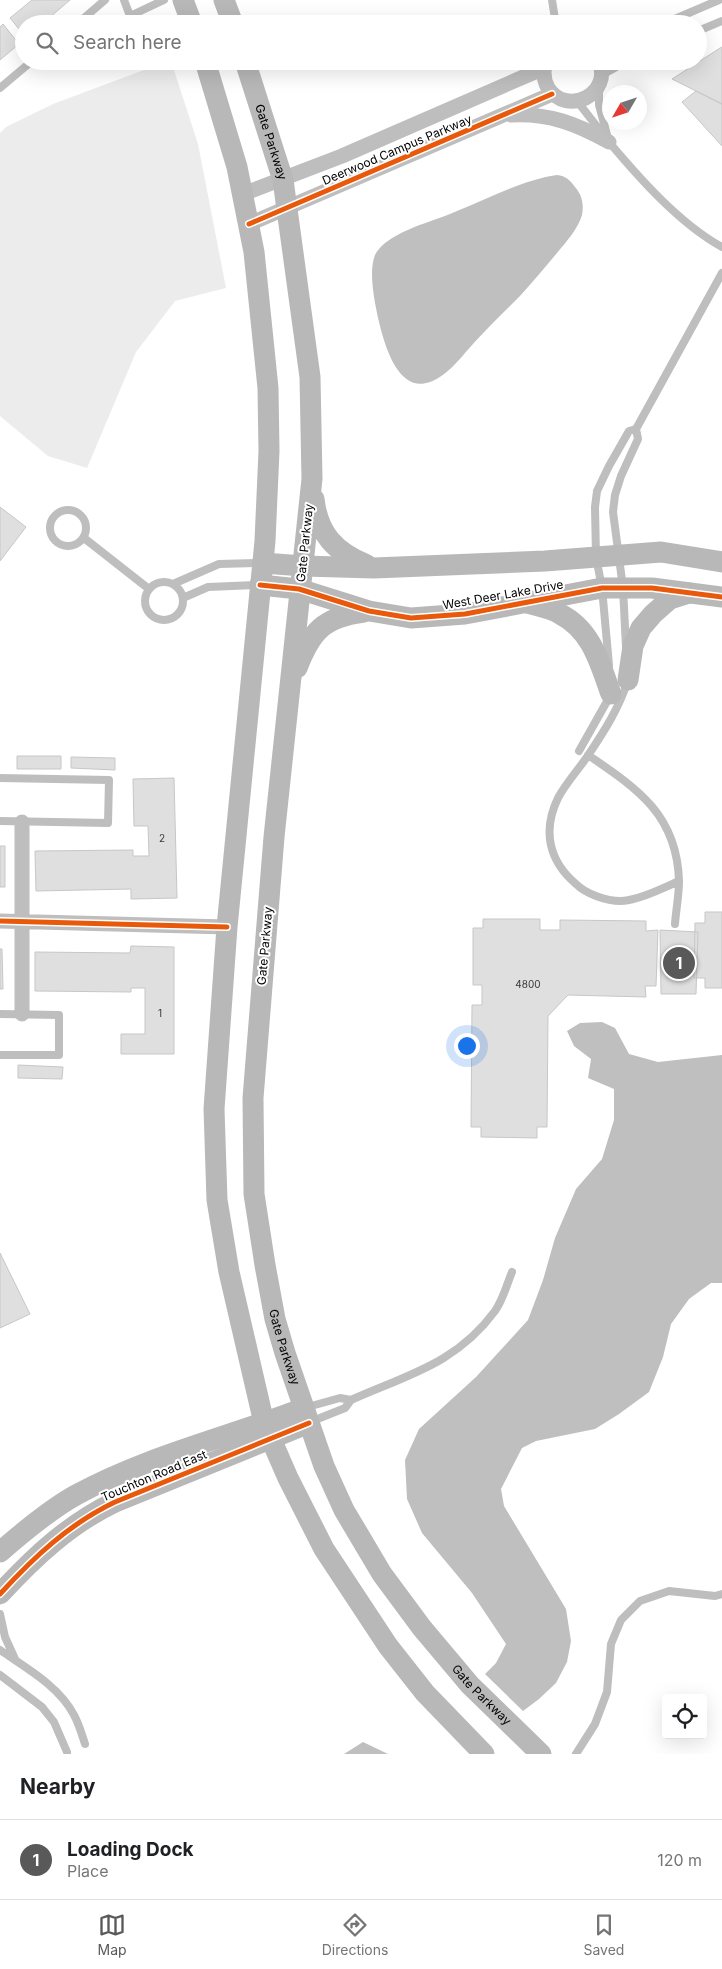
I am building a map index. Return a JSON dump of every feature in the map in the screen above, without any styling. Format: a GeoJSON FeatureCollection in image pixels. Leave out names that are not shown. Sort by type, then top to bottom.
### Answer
{"type":"FeatureCollection","features":[{"type":"Feature","properties":{"kind":"main road"},"geometry":{"type":"LineString","coordinates":[[183,0],[189,15]]}},
{"type":"Feature","properties":{"kind":"main road"},"geometry":{"type":"LineString","coordinates":[[224,0],[230,15]]}},
{"type":"Feature","properties":{"kind":"main road"},"geometry":{"type":"LineString","coordinates":[[208,70],[219,104],[249,224],[254,252],[268,388],[269,451],[263,562],[227,927],[214,1109],[218,1200],[229,1272],[267,1431],[324,1549],[388,1646],[425,1693],[484,1754]]}},
{"type":"Feature","properties":{"kind":"main road","name":"Gate Parkway"},"geometry":{"type":"LineString","coordinates":[[248,70],[283,180],[310,377],[312,479],[273,847],[253,1098],[254,1194],[275,1319],[324,1466],[344,1510],[382,1574],[422,1628],[470,1685],[541,1754]]}},
{"type":"Feature","properties":{"kind":"main road"},"geometry":{"type":"LineString","coordinates":[[312,479],[316,511],[324,530],[334,545],[349,557],[374,568]]}},
{"type":"Feature","properties":{"kind":"main road","name":"West Deer Lake Drive"},"geometry":{"type":"LineString","coordinates":[[263,562],[303,566],[374,568],[545,561],[661,552],[722,562]]}},
{"type":"Feature","properties":{"kind":"main road","name":"West Deer Lake Drive"},"geometry":{"type":"LineString","coordinates":[[260,585],[299,589],[369,611],[411,618],[465,614],[602,588],[652,588],[722,598]]}},
{"type":"Feature","properties":{"kind":"main road"},"geometry":{"type":"LineString","coordinates":[[628,680],[633,646],[641,628],[670,599],[690,593]]}},
{"type":"Feature","properties":{"kind":"main road"},"geometry":{"type":"LineString","coordinates":[[524,602],[560,613],[577,625],[590,640],[611,694]]}},
{"type":"Feature","properties":{"kind":"main road"},"geometry":{"type":"LineString","coordinates":[[288,692],[305,647],[316,633],[326,623],[343,614],[369,611]]}},
{"type":"Feature","properties":{"kind":"main road","name":"Touchton Road East"},"geometry":{"type":"LineString","coordinates":[[3,1594],[60,1536],[85,1517],[156,1486],[267,1431],[307,1415]]}},
{"type":"Feature","properties":{"kind":"main road","name":"Touchton Road East"},"geometry":{"type":"LineString","coordinates":[[0,1552],[17,1537],[60,1506],[92,1487],[128,1470],[267,1431]]}},
{"type":"Feature","properties":{"kind":"street","name":"Deerwood Campus Parkway"},"geometry":{"type":"LineString","coordinates":[[243,194],[283,180],[534,70]]}},
{"type":"Feature","properties":{"kind":"street"},"geometry":{"type":"LineString","coordinates":[[545,70],[545,82],[552,94],[562,100],[583,100],[592,94],[600,74]]}},
{"type":"Feature","properties":{"kind":"street","name":"Deerwood Campus Parkway"},"geometry":{"type":"LineString","coordinates":[[249,224],[552,94]]}},
{"type":"Feature","properties":{"kind":"street"},"geometry":{"type":"LineString","coordinates":[[500,116],[528,114],[550,117],[582,127],[609,142]]}},
{"type":"Feature","properties":{"kind":"street"},"geometry":{"type":"LineString","coordinates":[[429,117],[440,142]]}},
{"type":"Feature","properties":{"kind":"street"},"geometry":{"type":"LineString","coordinates":[[22,822],[22,1014]]}},
{"type":"Feature","properties":{"kind":"street"},"geometry":{"type":"LineString","coordinates":[[0,921],[227,927]]}},
{"type":"Feature","properties":{"kind":"lane"},"geometry":{"type":"LineString","coordinates":[[88,15],[105,0]]}},
{"type":"Feature","properties":{"kind":"lane"},"geometry":{"type":"LineString","coordinates":[[124,0],[130,15]]}},
{"type":"Feature","properties":{"kind":"lane"},"geometry":{"type":"LineString","coordinates":[[132,15],[164,0]]}},
{"type":"Feature","properties":{"kind":"lane"},"geometry":{"type":"LineString","coordinates":[[552,0],[555,15]]}},
{"type":"Feature","properties":{"kind":"lane"},"geometry":{"type":"LineString","coordinates":[[684,15],[719,0]]}},
{"type":"Feature","properties":{"kind":"lane"},"geometry":{"type":"LineString","coordinates":[[707,27],[722,21]]}},
{"type":"Feature","properties":{"kind":"lane"},"geometry":{"type":"LineString","coordinates":[[0,88],[21,70]]}},
{"type":"Feature","properties":{"kind":"lane"},"geometry":{"type":"LineString","coordinates":[[600,74],[599,105],[609,142]]}},
{"type":"Feature","properties":{"kind":"lane"},"geometry":{"type":"LineString","coordinates":[[577,101],[609,142],[651,190],[681,217],[722,247]]}},
{"type":"Feature","properties":{"kind":"lane"},"geometry":{"type":"LineString","coordinates":[[679,881],[651,893],[622,901],[602,897],[583,890],[561,870],[550,843],[552,819],[558,798],[620,704],[628,680],[623,588],[613,512],[615,496],[638,439],[636,429],[722,273]]}},
{"type":"Feature","properties":{"kind":"lane"},"geometry":{"type":"LineString","coordinates":[[579,751],[611,694],[602,588],[596,557],[594,523],[597,491],[629,431],[636,429]]}},
{"type":"Feature","properties":{"kind":"lane"},"geometry":{"type":"LineString","coordinates":[[617,452],[629,459]]}},
{"type":"Feature","properties":{"kind":"lane"},"geometry":{"type":"LineString","coordinates":[[68,510],[79,513],[86,522],[87,528],[84,538],[72,547],[59,545],[54,541],[50,529],[54,517],[68,510]]}},
{"type":"Feature","properties":{"kind":"lane"},"geometry":{"type":"LineString","coordinates":[[84,538],[150,589]]}},
{"type":"Feature","properties":{"kind":"lane"},"geometry":{"type":"LineString","coordinates":[[172,584],[219,564],[263,562]]}},
{"type":"Feature","properties":{"kind":"lane"},"geometry":{"type":"LineString","coordinates":[[160,582],[172,584],[178,588],[183,598],[183,605],[177,615],[165,620],[159,619],[149,612],[146,606],[146,594],[160,582]]}},
{"type":"Feature","properties":{"kind":"lane"},"geometry":{"type":"LineString","coordinates":[[183,598],[208,586],[260,585]]}},
{"type":"Feature","properties":{"kind":"lane"},"geometry":{"type":"LineString","coordinates":[[588,755],[627,781],[653,806],[667,827],[679,881],[675,924]]}},
{"type":"Feature","properties":{"kind":"lane"},"geometry":{"type":"LineString","coordinates":[[0,778],[109,780],[108,823],[0,821]]}},
{"type":"Feature","properties":{"kind":"lane"},"geometry":{"type":"LineString","coordinates":[[0,1014],[59,1015],[59,1055],[0,1055]]}},
{"type":"Feature","properties":{"kind":"lane"},"geometry":{"type":"LineString","coordinates":[[307,1415],[345,1408],[351,1400],[434,1365],[458,1350],[496,1309],[512,1272]]}},
{"type":"Feature","properties":{"kind":"lane"},"geometry":{"type":"LineString","coordinates":[[307,1415],[340,1398],[351,1400]]}},
{"type":"Feature","properties":{"kind":"lane"},"geometry":{"type":"LineString","coordinates":[[576,1754],[595,1724],[607,1692],[611,1644],[621,1620],[640,1601],[669,1591],[715,1596],[722,1594]]}},
{"type":"Feature","properties":{"kind":"lane"},"geometry":{"type":"LineString","coordinates":[[0,1614],[5,1637],[16,1661]]}},
{"type":"Feature","properties":{"kind":"lane"},"geometry":{"type":"LineString","coordinates":[[0,1650],[58,1694],[74,1714],[85,1744]]}},
{"type":"Feature","properties":{"kind":"lane"},"geometry":{"type":"LineString","coordinates":[[2,1677],[42,1707],[54,1722],[67,1752]]}},
{"type":"Feature","properties":{"kind":"shaded area"},"geometry":{"type":"Polygon","coordinates":[[[144,70],[174,70],[198,144],[226,288],[175,301],[136,352],[87,468],[48,456],[0,416],[0,133],[6,127],[53,104],[144,70]]]}},
{"type":"Feature","properties":{"kind":"shaded area"},"geometry":{"type":"Polygon","coordinates":[[[557,175],[569,180],[582,200],[582,215],[571,235],[525,291],[448,370],[434,380],[421,384],[410,381],[400,373],[392,360],[379,322],[372,279],[373,262],[377,252],[389,240],[409,229],[519,185],[557,175]]]}},
{"type":"Feature","properties":{"kind":"shaded area"},"geometry":{"type":"Polygon","coordinates":[[[602,1022],[615,1028],[629,1054],[658,1062],[722,1055],[722,1283],[711,1283],[689,1299],[671,1324],[663,1357],[649,1392],[595,1429],[536,1441],[522,1448],[501,1489],[504,1506],[566,1609],[571,1641],[567,1662],[556,1683],[523,1711],[485,1674],[496,1663],[506,1644],[472,1593],[422,1533],[407,1499],[405,1460],[419,1429],[476,1377],[528,1320],[543,1280],[555,1238],[576,1189],[602,1159],[614,1120],[614,1089],[588,1078],[591,1059],[574,1046],[567,1031],[580,1023],[602,1022]]]}},
{"type":"Feature","properties":{"kind":"shaded area"},"geometry":{"type":"Polygon","coordinates":[[[363,1742],[388,1754],[344,1754],[363,1742]]]}},
{"type":"Feature","properties":{"kind":"building"},"geometry":{"type":"Polygon","coordinates":[[[32,0],[70,0],[52,15],[15,15],[15,24],[10,18],[32,0]]]}},
{"type":"Feature","properties":{"kind":"building"},"geometry":{"type":"Polygon","coordinates":[[[3,24],[15,39],[15,47],[0,60],[0,27],[3,24]]]}},
{"type":"Feature","properties":{"kind":"building"},"geometry":{"type":"Polygon","coordinates":[[[722,47],[722,104],[672,79],[686,70],[707,70],[707,56],[722,47]]]}},
{"type":"Feature","properties":{"kind":"building"},"geometry":{"type":"Polygon","coordinates":[[[696,91],[722,104],[722,146],[682,102],[696,91]]]}},
{"type":"Feature","properties":{"kind":"building"},"geometry":{"type":"Polygon","coordinates":[[[0,507],[26,527],[0,561],[0,507]]]}},
{"type":"Feature","properties":{"kind":"building"},"geometry":{"type":"Polygon","coordinates":[[[17,756],[61,756],[61,769],[17,769],[17,756]]]}},
{"type":"Feature","properties":{"kind":"building"},"geometry":{"type":"Polygon","coordinates":[[[71,757],[115,758],[115,770],[71,768],[71,757]]]}},
{"type":"Feature","properties":{"kind":"building"},"geometry":{"type":"Polygon","coordinates":[[[174,778],[177,898],[131,899],[131,889],[36,891],[35,851],[133,850],[133,856],[149,856],[148,826],[134,826],[133,779],[174,778]]]}},
{"type":"Feature","properties":{"kind":"building"},"geometry":{"type":"Polygon","coordinates":[[[0,846],[5,846],[5,887],[0,887],[0,846]]]}},
{"type":"Feature","properties":{"kind":"building"},"geometry":{"type":"Polygon","coordinates":[[[705,912],[722,912],[722,988],[705,988],[705,978],[694,978],[695,923],[705,923],[705,912]]]}},
{"type":"Feature","properties":{"kind":"building"},"geometry":{"type":"Polygon","coordinates":[[[483,919],[540,919],[540,930],[560,930],[560,920],[646,921],[646,931],[658,930],[656,986],[645,986],[646,997],[568,995],[548,1016],[547,1127],[537,1127],[537,1138],[481,1137],[481,1127],[471,1127],[472,1005],[482,1005],[482,985],[473,985],[473,928],[483,928],[483,919]]]}},
{"type":"Feature","properties":{"kind":"building"},"geometry":{"type":"Polygon","coordinates":[[[660,930],[698,932],[696,994],[661,994],[660,930]]]}},
{"type":"Feature","properties":{"kind":"building"},"geometry":{"type":"Polygon","coordinates":[[[131,946],[174,947],[174,1054],[121,1054],[121,1034],[145,1034],[145,988],[131,988],[131,992],[35,991],[35,952],[130,953],[131,946]]]}},
{"type":"Feature","properties":{"kind":"building"},"geometry":{"type":"Polygon","coordinates":[[[0,949],[2,949],[3,989],[0,989],[0,949]]]}},
{"type":"Feature","properties":{"kind":"building"},"geometry":{"type":"Polygon","coordinates":[[[18,1065],[63,1067],[62,1079],[18,1078],[18,1065]]]}},
{"type":"Feature","properties":{"kind":"building"},"geometry":{"type":"Polygon","coordinates":[[[0,1253],[30,1314],[0,1328],[0,1253]]]}},
{"type":"Feature","properties":{"kind":"cycle path"},"geometry":{"type":"LineString","coordinates":[[249,224],[552,94]]}},
{"type":"Feature","properties":{"kind":"cycle path"},"geometry":{"type":"LineString","coordinates":[[260,585],[299,589],[369,611],[411,618],[465,614],[602,588],[652,588],[722,597]]}},
{"type":"Feature","properties":{"kind":"cycle path"},"geometry":{"type":"LineString","coordinates":[[0,921],[227,927]]}},
{"type":"Feature","properties":{"kind":"cycle path"},"geometry":{"type":"LineString","coordinates":[[0,1594],[53,1542],[82,1520],[98,1511],[115,1502],[309,1423]]}},
{"type":"Feature","properties":{"kind":"place","name":"Loading Dock"},"geometry":{"type":"Point","coordinates":[679,963]}}]}
